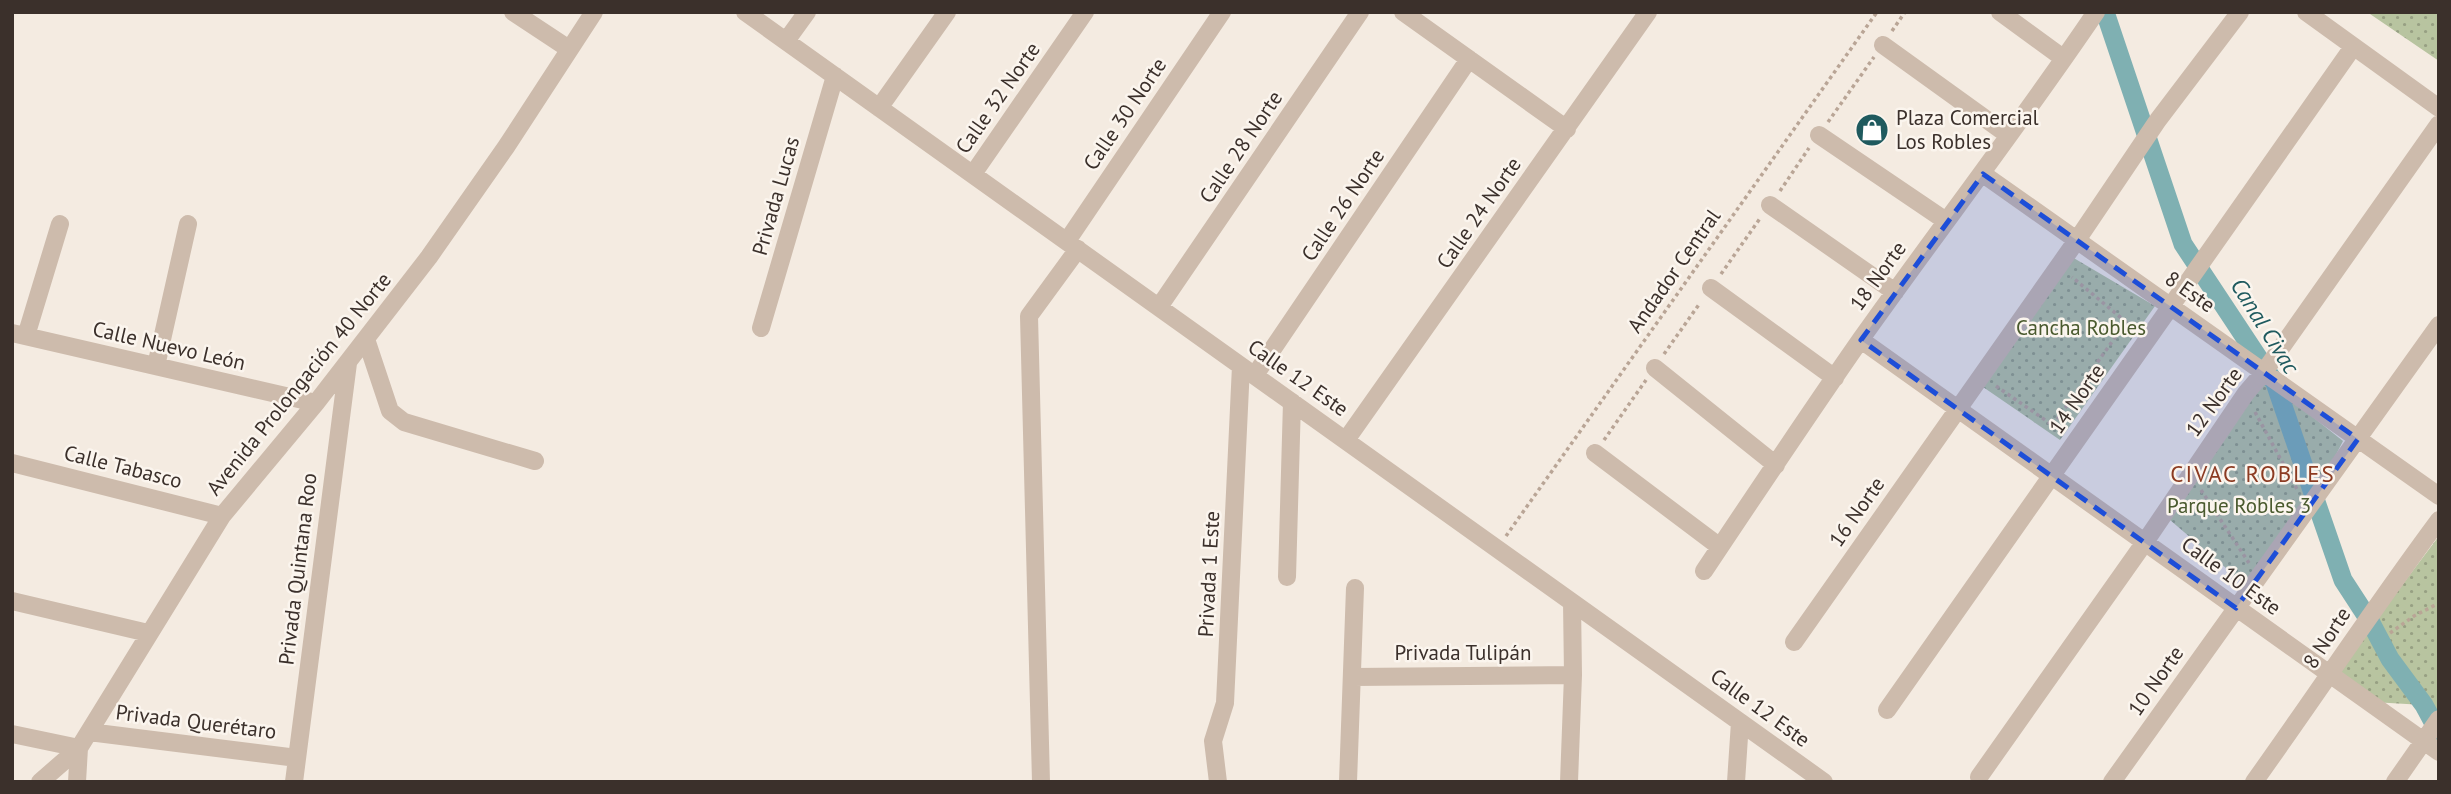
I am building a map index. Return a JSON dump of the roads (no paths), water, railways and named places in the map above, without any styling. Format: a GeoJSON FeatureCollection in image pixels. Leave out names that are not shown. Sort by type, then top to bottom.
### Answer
{"type":"FeatureCollection","features":[{"type":"Feature","properties":{"kind":"street"},"geometry":{"type":"LineString","coordinates":[[513,12],[569,49]]}},
{"type":"Feature","properties":{"kind":"street","name":"Avenida Prolongación 40 Norte"},"geometry":{"type":"LineString","coordinates":[[40,782],[79,748],[222,516],[348,363],[429,257],[506,147],[594,12]]}},
{"type":"Feature","properties":{"kind":"street","name":"Calle 12 Este"},"geometry":{"type":"LineString","coordinates":[[745,12],[1824,782]]}},
{"type":"Feature","properties":{"kind":"street"},"geometry":{"type":"LineString","coordinates":[[786,41],[807,12]]}},
{"type":"Feature","properties":{"kind":"street"},"geometry":{"type":"LineString","coordinates":[[879,108],[947,12]]}},
{"type":"Feature","properties":{"kind":"street","name":"Calle 32 Norte"},"geometry":{"type":"LineString","coordinates":[[973,174],[1085,12]]}},
{"type":"Feature","properties":{"kind":"street","name":"Calle 30 Norte"},"geometry":{"type":"LineString","coordinates":[[1041,782],[1029,316],[1222,12]]}},
{"type":"Feature","properties":{"kind":"street","name":"Calle 28 Norte"},"geometry":{"type":"LineString","coordinates":[[1159,307],[1360,12]]}},
{"type":"Feature","properties":{"kind":"street"},"geometry":{"type":"LineString","coordinates":[[1403,12],[1567,129]]}},
{"type":"Feature","properties":{"kind":"street","name":"Calle 24 Norte"},"geometry":{"type":"LineString","coordinates":[[1346,440],[1648,12]]}},
{"type":"Feature","properties":{"kind":"street"},"geometry":{"type":"LineString","coordinates":[[2000,12],[2063,58]]}},
{"type":"Feature","properties":{"kind":"street"},"geometry":{"type":"LineString","coordinates":[[2077,240],[2132,156],[2241,12]]}},
{"type":"Feature","properties":{"kind":"street"},"geometry":{"type":"LineString","coordinates":[[2306,12],[2439,108]]}},
{"type":"Feature","properties":{"kind":"street","name":"18 Norte"},"geometry":{"type":"LineString","coordinates":[[1704,571],[1861,340],[1983,174],[2094,15]]}},
{"type":"Feature","properties":{"kind":"street"},"geometry":{"type":"LineString","coordinates":[[1883,44],[2008,135]]}},
{"type":"Feature","properties":{"kind":"street","name":"14 Norte"},"geometry":{"type":"LineString","coordinates":[[1887,710],[2353,47]]}},
{"type":"Feature","properties":{"kind":"street","name":"Calle 26 Norte"},"geometry":{"type":"LineString","coordinates":[[1248,371],[1469,60]]}},
{"type":"Feature","properties":{"kind":"street","name":"Privada Lucas"},"geometry":{"type":"LineString","coordinates":[[761,328],[835,76]]}},
{"type":"Feature","properties":{"kind":"street","name":"12 Norte"},"geometry":{"type":"LineString","coordinates":[[1979,777],[2145,542],[2246,393],[2264,372],[2439,124]]}},
{"type":"Feature","properties":{"kind":"street"},"geometry":{"type":"LineString","coordinates":[[1819,135],[1946,221]]}},
{"type":"Feature","properties":{"kind":"street","name":"8 Este"},"geometry":{"type":"LineString","coordinates":[[1983,174],[2439,496]]}},
{"type":"Feature","properties":{"kind":"street"},"geometry":{"type":"LineString","coordinates":[[1770,205],[1895,292]]}},
{"type":"Feature","properties":{"kind":"street"},"geometry":{"type":"LineString","coordinates":[[19,335],[60,223]]}},
{"type":"Feature","properties":{"kind":"street"},"geometry":{"type":"LineString","coordinates":[[156,366],[188,224]]}},
{"type":"Feature","properties":{"kind":"street","name":"16 Norte"},"geometry":{"type":"LineString","coordinates":[[1794,642],[2077,240]]}},
{"type":"Feature","properties":{"kind":"street"},"geometry":{"type":"LineString","coordinates":[[1711,288],[1835,379]]}},
{"type":"Feature","properties":{"kind":"street","name":"10 Norte"},"geometry":{"type":"LineString","coordinates":[[2112,782],[2306,506],[2322,488],[2439,326]]}},
{"type":"Feature","properties":{"kind":"street","name":"Calle Nuevo León"},"geometry":{"type":"LineString","coordinates":[[19,335],[316,403]]}},
{"type":"Feature","properties":{"kind":"street"},"geometry":{"type":"LineString","coordinates":[[366,340],[390,411],[404,422],[534,461]]}},
{"type":"Feature","properties":{"kind":"street","name":"Calle 10 Este"},"geometry":{"type":"LineString","coordinates":[[1861,340],[2439,752]]}},
{"type":"Feature","properties":{"kind":"street","name":"Privada Quintana Roo"},"geometry":{"type":"LineString","coordinates":[[294,782],[348,363]]}},
{"type":"Feature","properties":{"kind":"street"},"geometry":{"type":"LineString","coordinates":[[1654,368],[1776,465]]}},
{"type":"Feature","properties":{"kind":"street","name":"Privada 1 Este"},"geometry":{"type":"LineString","coordinates":[[1218,782],[1213,741],[1226,703],[1248,371]]}},
{"type":"Feature","properties":{"kind":"street"},"geometry":{"type":"LineString","coordinates":[[1287,578],[1292,402]]}},
{"type":"Feature","properties":{"kind":"street"},"geometry":{"type":"LineString","coordinates":[[1595,453],[1720,547]]}},
{"type":"Feature","properties":{"kind":"street","name":"Calle Tabasco"},"geometry":{"type":"LineString","coordinates":[[12,463],[222,516]]}},
{"type":"Feature","properties":{"kind":"street","name":"8 Norte"},"geometry":{"type":"LineString","coordinates":[[2254,782],[2331,675],[2371,611],[2439,520]]}},
{"type":"Feature","properties":{"kind":"street"},"geometry":{"type":"LineString","coordinates":[[1348,782],[1355,588]]}},
{"type":"Feature","properties":{"kind":"street"},"geometry":{"type":"LineString","coordinates":[[12,601],[148,633]]}},
{"type":"Feature","properties":{"kind":"street"},"geometry":{"type":"LineString","coordinates":[[1569,782],[1573,675],[1572,601]]}},
{"type":"Feature","properties":{"kind":"street","name":"Privada Tulipán"},"geometry":{"type":"LineString","coordinates":[[1353,677],[1573,675]]}},
{"type":"Feature","properties":{"kind":"street"},"geometry":{"type":"LineString","coordinates":[[2395,782],[2439,719]]}},
{"type":"Feature","properties":{"kind":"street"},"geometry":{"type":"LineString","coordinates":[[1736,782],[1740,722]]}},
{"type":"Feature","properties":{"kind":"street","name":"Privada Querétaro"},"geometry":{"type":"LineString","coordinates":[[89,732],[297,758]]}},
{"type":"Feature","properties":{"kind":"street"},"geometry":{"type":"LineString","coordinates":[[12,734],[79,748],[77,782]]}},
{"type":"Feature","properties":{"kind":"waterway","name":"Canal Civac"},"geometry":{"type":"LineString","coordinates":[[2105,12],[2183,244],[2275,383],[2343,580],[2390,659],[2424,705],[2439,733]]}},
{"type":"Feature","properties":{"kind":"place","name":"Plaza Comercial Los Robles"},"geometry":{"type":"Point","coordinates":[1872,130]}},
{"type":"Feature","properties":{"kind":"district","name":"CIVAC ROBLES"},"geometry":{"type":"Point","coordinates":[2253,474]}},
{"type":"Feature","properties":{"kind":"park label","name":"Cancha Robles"},"geometry":{"type":"Point","coordinates":[2081,328]}},
{"type":"Feature","properties":{"kind":"park label","name":"Parque Robles 3"},"geometry":{"type":"Point","coordinates":[2239,506]}}]}
